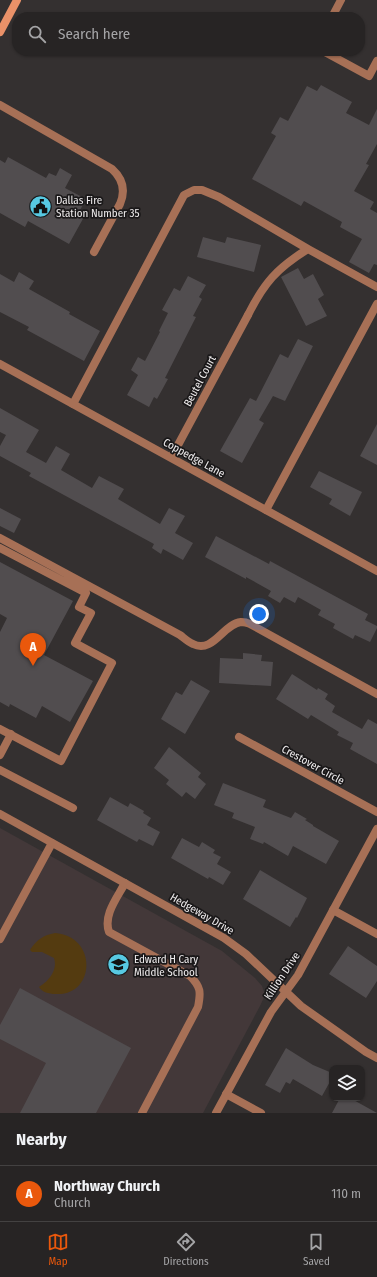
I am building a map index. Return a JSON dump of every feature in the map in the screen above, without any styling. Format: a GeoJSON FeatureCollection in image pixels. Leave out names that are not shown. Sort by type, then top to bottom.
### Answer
{"type":"FeatureCollection","features":[{"type":"Feature","properties":{"kind":"main road"},"geometry":{"type":"LineString","coordinates":[[0,32],[17,0]]}},
{"type":"Feature","properties":{"kind":"street"},"geometry":{"type":"LineString","coordinates":[[335,12],[341,0]]}},
{"type":"Feature","properties":{"kind":"street"},"geometry":{"type":"LineString","coordinates":[[332,56],[369,76],[377,61]]}},
{"type":"Feature","properties":{"kind":"street"},"geometry":{"type":"LineString","coordinates":[[0,105],[112,169],[118,174],[124,189],[123,196],[94,252]]}},
{"type":"Feature","properties":{"kind":"street"},"geometry":{"type":"LineString","coordinates":[[73,404],[184,195],[194,190],[202,190],[219,198],[308,249],[377,286]]}},
{"type":"Feature","properties":{"kind":"street","name":"Beutel Court"},"geometry":{"type":"LineString","coordinates":[[171,458],[257,297],[272,276],[288,262],[308,249]]}},
{"type":"Feature","properties":{"kind":"street"},"geometry":{"type":"LineString","coordinates":[[266,510],[377,304]]}},
{"type":"Feature","properties":{"kind":"street","name":"Coppedge Lane"},"geometry":{"type":"LineString","coordinates":[[0,364],[376,569]]}},
{"type":"Feature","properties":{"kind":"street"},"geometry":{"type":"LineString","coordinates":[[0,538],[173,631],[193,644],[203,646],[214,641],[233,626],[241,622],[250,624],[377,694]]}},
{"type":"Feature","properties":{"kind":"street"},"geometry":{"type":"LineString","coordinates":[[0,548],[86,593],[79,607],[91,613],[75,643],[112,663],[61,761],[0,729]]}},
{"type":"Feature","properties":{"kind":"street"},"geometry":{"type":"LineString","coordinates":[[0,755],[11,734]]}},
{"type":"Feature","properties":{"kind":"street","name":"Crestover Circle"},"geometry":{"type":"LineString","coordinates":[[239,737],[377,812]]}},
{"type":"Feature","properties":{"kind":"street"},"geometry":{"type":"LineString","coordinates":[[0,770],[73,808]]}},
{"type":"Feature","properties":{"kind":"street","name":"Hedgeway Drive"},"geometry":{"type":"LineString","coordinates":[[0,814],[224,938],[246,954],[301,1006],[366,1052],[377,1058]]}},
{"type":"Feature","properties":{"kind":"street","name":"Killion Drive"},"geometry":{"type":"LineString","coordinates":[[216,1113],[271,1012],[298,975],[377,829]]}},
{"type":"Feature","properties":{"kind":"street"},"geometry":{"type":"LineString","coordinates":[[0,938],[52,842]]}},
{"type":"Feature","properties":{"kind":"street"},"geometry":{"type":"LineString","coordinates":[[125,883],[108,916],[107,926],[109,932],[190,976],[196,983],[201,993],[198,1008],[142,1113]]}},
{"type":"Feature","properties":{"kind":"street"},"geometry":{"type":"LineString","coordinates":[[333,910],[377,934]]}},
{"type":"Feature","properties":{"kind":"street"},"geometry":{"type":"LineString","coordinates":[[226,1094],[261,1113]]}},
{"type":"Feature","properties":{"kind":"shaded area","name":"Edward H Cary Middle School"},"geometry":{"type":"Polygon","coordinates":[[[0,828],[222,951],[255,978],[262,986],[265,995],[260,1006],[203,1113],[0,1113],[0,828]]]}},
{"type":"Feature","properties":{"kind":"shaded area"},"geometry":{"type":"Polygon","coordinates":[[[55,933],[69,937],[79,944],[85,954],[86,966],[84,977],[78,986],[69,992],[50,994],[39,987],[52,975],[55,967],[54,958],[42,952],[32,952],[30,950],[41,938],[55,933]]]}},
{"type":"Feature","properties":{"kind":"building"},"geometry":{"type":"Polygon","coordinates":[[[321,85],[352,102],[346,113],[369,125],[377,109],[377,144],[366,164],[369,165],[354,191],[374,202],[370,209],[377,213],[377,265],[374,264],[369,273],[349,262],[362,239],[340,227],[342,222],[304,201],[301,206],[252,179],[276,136],[271,133],[280,117],[288,121],[307,86],[317,91],[321,85]]]}},
{"type":"Feature","properties":{"kind":"building","name":"Dallas Fire Station Number 35"},"geometry":{"type":"Polygon","coordinates":[[[8,157],[46,178],[49,173],[56,176],[60,168],[72,175],[65,188],[86,199],[78,214],[84,217],[69,244],[28,221],[25,227],[0,213],[0,160],[5,163],[8,157]]]}},
{"type":"Feature","properties":{"kind":"building"},"geometry":{"type":"Polygon","coordinates":[[[203,237],[225,243],[227,237],[261,245],[254,272],[197,257],[203,237]]]}},
{"type":"Feature","properties":{"kind":"building"},"geometry":{"type":"Polygon","coordinates":[[[298,268],[304,279],[313,274],[324,295],[318,299],[327,316],[306,326],[281,277],[298,268]]]}},
{"type":"Feature","properties":{"kind":"building"},"geometry":{"type":"Polygon","coordinates":[[[19,272],[34,281],[29,289],[100,331],[84,361],[27,330],[29,327],[0,312],[0,274],[14,282],[19,272]]]}},
{"type":"Feature","properties":{"kind":"building"},"geometry":{"type":"Polygon","coordinates":[[[188,276],[206,285],[199,297],[202,299],[193,316],[196,317],[165,378],[168,379],[157,399],[154,397],[149,407],[127,395],[138,375],[131,370],[138,357],[145,361],[168,313],[162,310],[174,288],[180,291],[188,276]]]}},
{"type":"Feature","properties":{"kind":"building"},"geometry":{"type":"Polygon","coordinates":[[[298,339],[313,346],[285,401],[273,396],[259,420],[264,423],[242,463],[220,451],[250,398],[256,401],[280,354],[288,358],[298,339]]]}},
{"type":"Feature","properties":{"kind":"building"},"geometry":{"type":"Polygon","coordinates":[[[0,408],[39,430],[26,452],[46,463],[56,446],[70,454],[61,470],[92,488],[99,476],[124,489],[118,499],[160,524],[169,508],[185,516],[175,533],[193,543],[183,560],[163,549],[161,554],[152,548],[154,544],[29,476],[31,473],[0,456],[0,446],[6,435],[0,432],[0,408]]]}},
{"type":"Feature","properties":{"kind":"building"},"geometry":{"type":"Polygon","coordinates":[[[377,424],[377,465],[360,456],[377,424]]]}},
{"type":"Feature","properties":{"kind":"building"},"geometry":{"type":"Polygon","coordinates":[[[319,471],[362,492],[350,516],[329,504],[332,499],[310,487],[319,471]]]}},
{"type":"Feature","properties":{"kind":"building"},"geometry":{"type":"Polygon","coordinates":[[[0,508],[21,519],[14,533],[0,526],[0,508]]]}},
{"type":"Feature","properties":{"kind":"building"},"geometry":{"type":"Polygon","coordinates":[[[216,536],[269,564],[270,561],[368,614],[365,620],[377,626],[370,642],[355,635],[353,639],[333,628],[335,624],[318,615],[321,610],[298,597],[295,603],[284,597],[280,603],[268,596],[271,591],[205,557],[216,536]]]}},
{"type":"Feature","properties":{"kind":"building"},"geometry":{"type":"Polygon","coordinates":[[[0,562],[73,601],[44,655],[93,681],[70,722],[42,706],[36,718],[10,704],[9,707],[0,702],[0,632],[7,618],[0,614],[0,562]]]}},
{"type":"Feature","properties":{"kind":"building"},"geometry":{"type":"Polygon","coordinates":[[[243,653],[262,655],[261,661],[273,662],[271,686],[219,683],[220,658],[243,659],[243,653]]]}},
{"type":"Feature","properties":{"kind":"building"},"geometry":{"type":"Polygon","coordinates":[[[292,674],[317,690],[318,688],[328,694],[325,699],[335,706],[332,712],[362,729],[368,719],[377,724],[377,764],[350,749],[353,743],[337,735],[339,732],[311,715],[308,719],[276,699],[292,674]]]}},
{"type":"Feature","properties":{"kind":"building"},"geometry":{"type":"Polygon","coordinates":[[[191,680],[210,691],[185,734],[161,719],[176,692],[182,695],[191,680]]]}},
{"type":"Feature","properties":{"kind":"building"},"geometry":{"type":"Polygon","coordinates":[[[169,747],[201,773],[198,777],[206,784],[195,799],[186,792],[182,797],[166,784],[169,780],[154,768],[169,747]]]}},
{"type":"Feature","properties":{"kind":"building"},"geometry":{"type":"Polygon","coordinates":[[[223,783],[266,800],[263,807],[291,818],[295,812],[307,819],[305,820],[313,826],[339,841],[326,864],[293,846],[288,856],[264,842],[263,844],[250,839],[255,827],[232,818],[234,813],[214,805],[223,783]]]}},
{"type":"Feature","properties":{"kind":"building"},"geometry":{"type":"Polygon","coordinates":[[[110,797],[128,807],[130,803],[144,811],[143,813],[151,818],[147,825],[160,832],[153,846],[139,839],[137,842],[97,820],[110,797]]]}},
{"type":"Feature","properties":{"kind":"building"},"geometry":{"type":"Polygon","coordinates":[[[182,838],[199,847],[202,842],[215,850],[213,853],[221,857],[217,864],[231,872],[223,885],[209,877],[208,879],[171,858],[182,838]]]}},
{"type":"Feature","properties":{"kind":"building"},"geometry":{"type":"Polygon","coordinates":[[[260,870],[307,898],[297,918],[296,917],[290,927],[243,899],[260,870]]]}},
{"type":"Feature","properties":{"kind":"building"},"geometry":{"type":"Polygon","coordinates":[[[348,946],[377,966],[377,981],[366,998],[329,974],[348,946]]]}},
{"type":"Feature","properties":{"kind":"building"},"geometry":{"type":"Polygon","coordinates":[[[20,988],[131,1048],[96,1113],[20,1113],[46,1063],[0,1039],[0,1025],[20,988]]]}},
{"type":"Feature","properties":{"kind":"building"},"geometry":{"type":"Polygon","coordinates":[[[286,1048],[313,1065],[329,1072],[329,1083],[322,1096],[293,1079],[290,1084],[286,1082],[280,1093],[265,1085],[286,1048]]]}},
{"type":"Feature","properties":{"kind":"building"},"geometry":{"type":"Polygon","coordinates":[[[338,1101],[355,1101],[377,1113],[332,1113],[338,1101]]]}},
{"type":"Feature","properties":{"kind":"place","name":"Dallas Fire Station Number 35"},"geometry":{"type":"Point","coordinates":[41,206]}},
{"type":"Feature","properties":{"kind":"place","name":"Northway Church"},"geometry":{"type":"Point","coordinates":[33,666]}},
{"type":"Feature","properties":{"kind":"place","name":"Edward H Cary Middle School"},"geometry":{"type":"Point","coordinates":[119,965]}}]}
